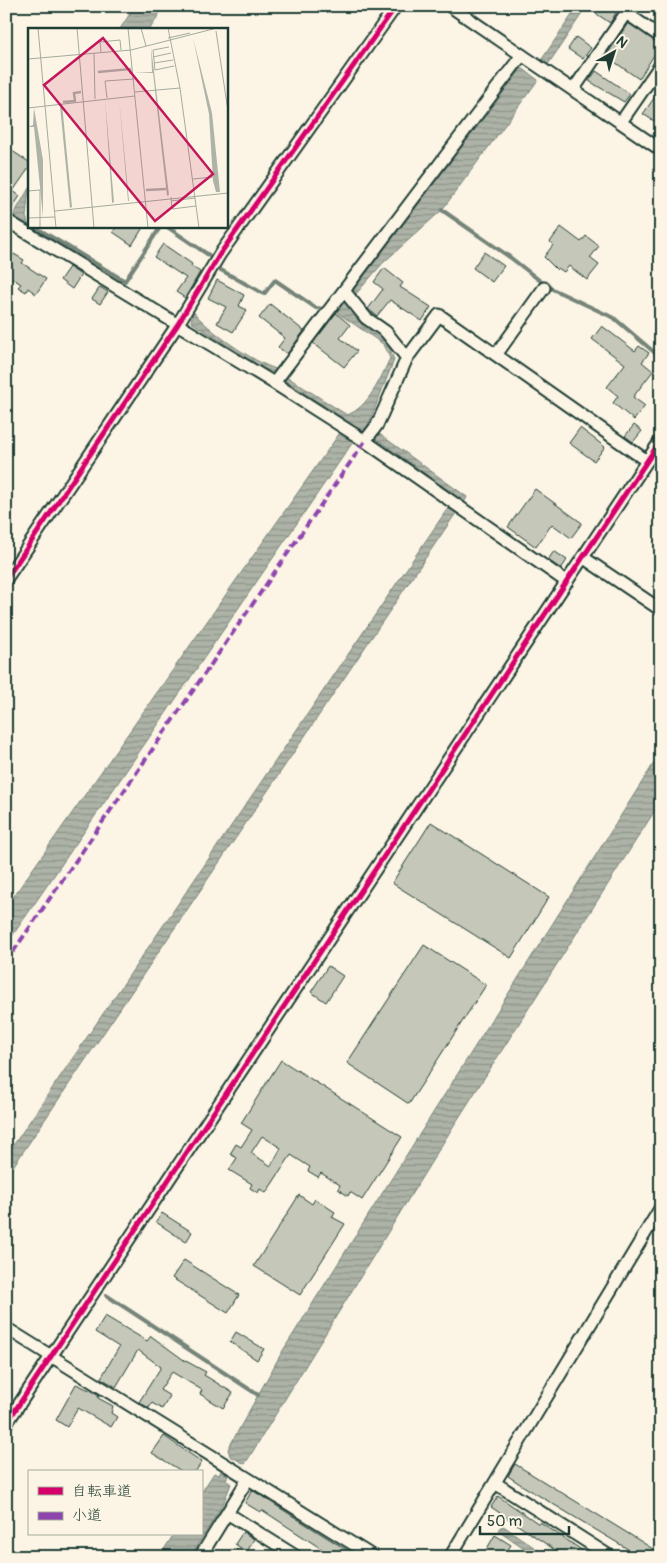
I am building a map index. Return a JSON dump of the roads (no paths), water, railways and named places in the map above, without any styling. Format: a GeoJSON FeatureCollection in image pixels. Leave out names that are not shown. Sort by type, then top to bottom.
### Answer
{"type":"FeatureCollection","features":[{"type":"Feature","properties":{"kind":"street"},"geometry":{"type":"LineString","coordinates":[[6,579],[178,324],[220,254],[396,6]]}},
{"type":"Feature","properties":{"kind":"street"},"geometry":{"type":"LineString","coordinates":[[450,6],[661,150]]}},
{"type":"Feature","properties":{"kind":"street"},"geometry":{"type":"LineString","coordinates":[[573,90],[626,13],[661,37]]}},
{"type":"Feature","properties":{"kind":"street"},"geometry":{"type":"LineString","coordinates":[[274,383],[345,292],[522,55]]}},
{"type":"Feature","properties":{"kind":"street"},"geometry":{"type":"LineString","coordinates":[[620,122],[661,64]]}},
{"type":"Feature","properties":{"kind":"street"},"geometry":{"type":"LineString","coordinates":[[6,220],[274,383],[365,441],[567,582]]}},
{"type":"Feature","properties":{"kind":"street"},"geometry":{"type":"LineString","coordinates":[[496,355],[544,288]]}},
{"type":"Feature","properties":{"kind":"street"},"geometry":{"type":"LineString","coordinates":[[345,292],[366,318],[386,332],[407,358]]}},
{"type":"Feature","properties":{"kind":"street"},"geometry":{"type":"LineString","coordinates":[[365,441],[377,425],[407,358],[438,315],[647,461]]}},
{"type":"Feature","properties":{"kind":"street"},"geometry":{"type":"LineString","coordinates":[[6,1424],[661,440]]}},
{"type":"Feature","properties":{"kind":"street"},"geometry":{"type":"LineString","coordinates":[[584,558],[661,610]]}},
{"type":"Feature","properties":{"kind":"street"},"geometry":{"type":"LineString","coordinates":[[450,1557],[661,1207]]}},
{"type":"Feature","properties":{"kind":"street"},"geometry":{"type":"LineString","coordinates":[[6,1328],[374,1557]]}},
{"type":"Feature","properties":{"kind":"street"},"geometry":{"type":"LineString","coordinates":[[200,1557],[248,1479]]}},
{"type":"Feature","properties":{"kind":"street"},"geometry":{"type":"LineString","coordinates":[[495,1483],[611,1557]]}},
{"type":"Feature","properties":{"kind":"street"},"geometry":{"type":"LineString","coordinates":[[227,1513],[297,1557]]}},
{"type":"Feature","properties":{"kind":"waterway"},"geometry":{"type":"LineString","coordinates":[[442,210],[511,258],[548,287],[614,318],[661,358]]}},
{"type":"Feature","properties":{"kind":"waterway"},"geometry":{"type":"LineString","coordinates":[[37,228],[125,281],[160,228]]}},
{"type":"Feature","properties":{"kind":"waterway"},"geometry":{"type":"LineString","coordinates":[[169,228],[210,256]]}},
{"type":"Feature","properties":{"kind":"waterway"},"geometry":{"type":"LineString","coordinates":[[219,269],[264,294],[275,280],[316,308],[325,309]]}},
{"type":"Feature","properties":{"kind":"waterway"},"geometry":{"type":"LineString","coordinates":[[106,1295],[258,1395]]}}]}
